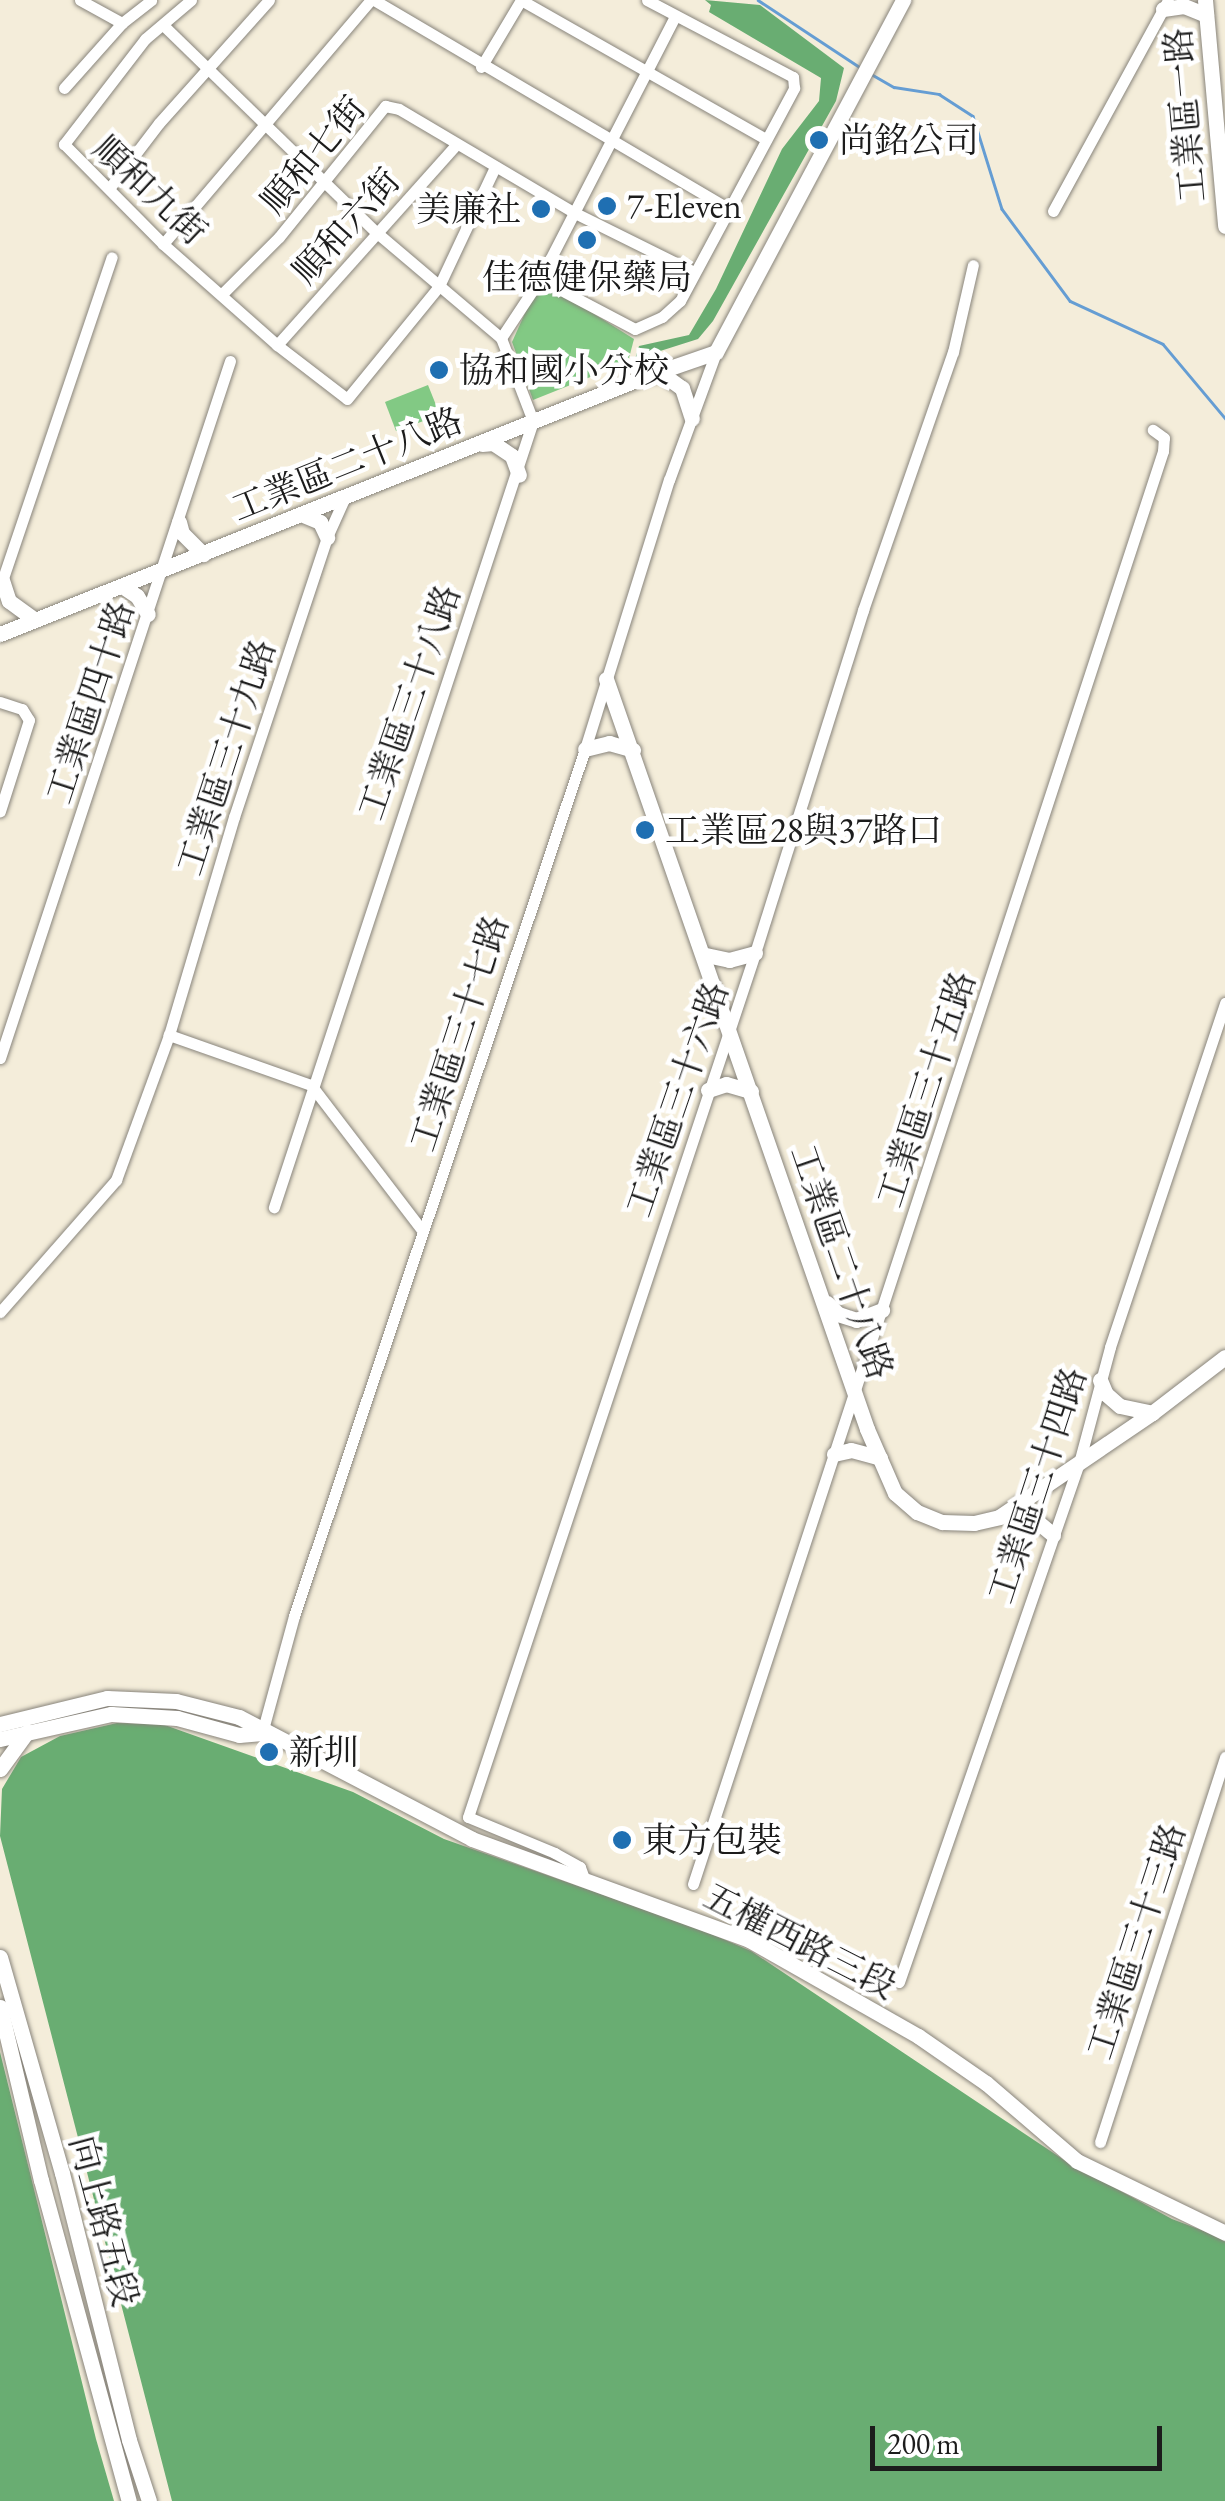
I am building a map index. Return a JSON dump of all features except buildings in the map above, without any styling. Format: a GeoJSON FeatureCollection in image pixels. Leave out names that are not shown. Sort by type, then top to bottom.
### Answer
{"type":"FeatureCollection","features":[{"type":"Feature","properties":{"kind":"street"},"geometry":{"type":"LineString","coordinates":[[80,0],[122,23]]}},
{"type":"Feature","properties":{"kind":"street"},"geometry":{"type":"LineString","coordinates":[[64,88],[122,23],[151,0]]}},
{"type":"Feature","properties":{"kind":"street","name":"順和九街"},"geometry":{"type":"LineString","coordinates":[[191,0],[145,38],[68,132],[64,144],[111,186],[163,244],[277,345],[347,398],[438,286]]}},
{"type":"Feature","properties":{"kind":"street"},"geometry":{"type":"LineString","coordinates":[[111,186],[158,123],[269,0]]}},
{"type":"Feature","properties":{"kind":"street"},"geometry":{"type":"LineString","coordinates":[[163,244],[372,0],[480,67],[730,210]]}},
{"type":"Feature","properties":{"kind":"street"},"geometry":{"type":"LineString","coordinates":[[480,67],[521,0],[766,139]]}},
{"type":"Feature","properties":{"kind":"street"},"geometry":{"type":"LineString","coordinates":[[540,279],[635,330],[662,317],[680,302],[794,88],[792,77],[647,0]]}},
{"type":"Feature","properties":{"kind":"street"},"geometry":{"type":"LineString","coordinates":[[664,0],[675,16]]}},
{"type":"Feature","properties":{"kind":"street"},"geometry":{"type":"LineString","coordinates":[[716,352],[903,0]]}},
{"type":"Feature","properties":{"kind":"street"},"geometry":{"type":"LineString","coordinates":[[1053,211],[1166,5],[1206,8]]}},
{"type":"Feature","properties":{"kind":"street","name":"工業區一路"},"geometry":{"type":"LineString","coordinates":[[1206,8],[1225,226]]}},
{"type":"Feature","properties":{"kind":"street"},"geometry":{"type":"LineString","coordinates":[[501,338],[540,279],[675,16]]}},
{"type":"Feature","properties":{"kind":"street"},"geometry":{"type":"LineString","coordinates":[[164,26],[376,232],[501,338],[533,421]]}},
{"type":"Feature","properties":{"kind":"street","name":"順和七街"},"geometry":{"type":"LineString","coordinates":[[223,294],[280,237],[385,106],[399,110],[456,145]]}},
{"type":"Feature","properties":{"kind":"street"},"geometry":{"type":"LineString","coordinates":[[456,145],[573,212],[694,272]]}},
{"type":"Feature","properties":{"kind":"street","name":"順和六街"},"geometry":{"type":"LineString","coordinates":[[277,345],[456,145]]}},
{"type":"Feature","properties":{"kind":"street"},"geometry":{"type":"LineString","coordinates":[[438,286],[495,167]]}},
{"type":"Feature","properties":{"kind":"street"},"geometry":{"type":"LineString","coordinates":[[35,620],[9,602],[1,583],[112,257]]}},
{"type":"Feature","properties":{"kind":"street","name":"工業區三十六路"},"geometry":{"type":"LineString","coordinates":[[584,1880],[580,1867],[555,1853],[468,1817],[755,953],[863,610],[953,352],[973,266]]}},
{"type":"Feature","properties":{"kind":"street","name":"工業區二十八路"},"geometry":{"type":"LineString","coordinates":[[0,634],[644,377],[716,352]]}},
{"type":"Feature","properties":{"kind":"street","name":"工業區三十七路"},"geometry":{"type":"LineString","coordinates":[[262,1733],[294,1616],[716,352]]}},
{"type":"Feature","properties":{"kind":"street","name":"工業區四十路"},"geometry":{"type":"LineString","coordinates":[[0,1058],[230,361]]}},
{"type":"Feature","properties":{"kind":"street"},"geometry":{"type":"LineString","coordinates":[[644,377],[661,374],[671,378],[688,398],[692,418]]}},
{"type":"Feature","properties":{"kind":"street","name":"工業區三十八路"},"geometry":{"type":"LineString","coordinates":[[274,1207],[462,626],[518,475],[533,421]]}},
{"type":"Feature","properties":{"kind":"street","name":"工業區三十五路"},"geometry":{"type":"LineString","coordinates":[[693,1884],[1164,451],[1164,438],[1153,430]]}},
{"type":"Feature","properties":{"kind":"street"},"geometry":{"type":"LineString","coordinates":[[478,444],[493,443],[505,452],[517,464],[518,475]]}},
{"type":"Feature","properties":{"kind":"street","name":"工業區三十九路"},"geometry":{"type":"LineString","coordinates":[[0,1312],[116,1180],[168,1035],[234,817],[327,537],[344,498]]}},
{"type":"Feature","properties":{"kind":"street"},"geometry":{"type":"LineString","coordinates":[[301,514],[320,522],[327,537]]}},
{"type":"Feature","properties":{"kind":"street"},"geometry":{"type":"LineString","coordinates":[[178,522],[182,533],[203,554]]}},
{"type":"Feature","properties":{"kind":"street"},"geometry":{"type":"LineString","coordinates":[[122,586],[137,596],[148,614]]}},
{"type":"Feature","properties":{"kind":"street","name":"工業區二十八路"},"geometry":{"type":"LineString","coordinates":[[606,678],[706,954],[889,1486],[924,1516],[964,1524],[1004,1514],[1225,1357]]}},
{"type":"Feature","properties":{"kind":"street"},"geometry":{"type":"LineString","coordinates":[[0,702],[22,708],[30,720],[0,811]]}},
{"type":"Feature","properties":{"kind":"street"},"geometry":{"type":"LineString","coordinates":[[585,749],[610,743],[634,750]]}},
{"type":"Feature","properties":{"kind":"street"},"geometry":{"type":"LineString","coordinates":[[706,954],[729,960],[755,953]]}},
{"type":"Feature","properties":{"kind":"street","name":"工業區三十四路"},"geometry":{"type":"LineString","coordinates":[[899,1982],[1079,1463],[1100,1380],[1225,1003]]}},
{"type":"Feature","properties":{"kind":"street"},"geometry":{"type":"LineString","coordinates":[[168,1035],[311,1085],[422,1230]]}},
{"type":"Feature","properties":{"kind":"street"},"geometry":{"type":"LineString","coordinates":[[708,1090],[726,1084],[751,1091]]}},
{"type":"Feature","properties":{"kind":"street"},"geometry":{"type":"LineString","coordinates":[[825,1300],[850,1319],[870,1318],[882,1310]]}},
{"type":"Feature","properties":{"kind":"street"},"geometry":{"type":"LineString","coordinates":[[1100,1380],[1106,1394],[1120,1406],[1152,1412]]}},
{"type":"Feature","properties":{"kind":"street"},"geometry":{"type":"LineString","coordinates":[[834,1454],[851,1450],[880,1458]]}},
{"type":"Feature","properties":{"kind":"street"},"geometry":{"type":"LineString","coordinates":[[1004,1514],[1028,1514],[1053,1535]]}},
{"type":"Feature","properties":{"kind":"street","name":"五權西路三段"},"geometry":{"type":"LineString","coordinates":[[0,1724],[25,1722],[107,1698],[148,1698],[240,1717],[262,1733],[472,1839],[715,1924],[806,1970],[918,2036],[986,2083],[1077,2161],[1225,2233]]}},
{"type":"Feature","properties":{"kind":"street"},"geometry":{"type":"LineString","coordinates":[[0,1714],[25,1722],[0,1769]]}},
{"type":"Feature","properties":{"kind":"street","name":"五權西路三段"},"geometry":{"type":"LineString","coordinates":[[0,1739],[25,1722]]}},
{"type":"Feature","properties":{"kind":"street","name":"工業區三十三路"},"geometry":{"type":"LineString","coordinates":[[1100,2142],[1225,1757]]}},
{"type":"Feature","properties":{"kind":"street","name":"向上路五段"},"geometry":{"type":"LineString","coordinates":[[0,1957],[62,2173],[128,2440],[149,2501]]}},
{"type":"Feature","properties":{"kind":"street","name":"向上路五段"},"geometry":{"type":"LineString","coordinates":[[0,2007],[56,2237],[129,2501]]}},
{"type":"Feature","properties":{"kind":"green space"},"geometry":{"type":"Polygon","coordinates":[[[705,0],[760,5],[844,68],[836,101],[713,321],[698,339],[635,359],[639,346],[689,335],[716,289],[782,149],[819,101],[821,78],[709,12],[711,5],[705,0]]]}},
{"type":"Feature","properties":{"kind":"green space"},"geometry":{"type":"Polygon","coordinates":[[[540,280],[634,339],[628,362],[533,400],[512,342],[540,280]]]}},
{"type":"Feature","properties":{"kind":"green space"},"geometry":{"type":"Polygon","coordinates":[[[428,385],[440,415],[396,431],[385,402],[428,385]]]}},
{"type":"Feature","properties":{"kind":"green space"},"geometry":{"type":"Polygon","coordinates":[[[117,1723],[162,1724],[353,1792],[444,1839],[695,1927],[751,1951],[1064,2160],[1172,2219],[1225,2239],[1225,2501],[172,2501],[0,1836],[2,1789],[21,1757],[60,1736],[117,1723]]]}},
{"type":"Feature","properties":{"kind":"green space"},"geometry":{"type":"Polygon","coordinates":[[[0,2052],[96,2439],[114,2501],[0,2501],[0,2052]]]}},
{"type":"Feature","properties":{"kind":"waterway"},"geometry":{"type":"LineString","coordinates":[[758,0],[861,68]]}},
{"type":"Feature","properties":{"kind":"waterway"},"geometry":{"type":"LineString","coordinates":[[873,75],[894,87],[939,94],[973,116],[1002,209],[1070,301],[1163,344],[1225,418]]}},
{"type":"Feature","properties":{"kind":"place","name":"尚銘公司"},"geometry":{"type":"Point","coordinates":[819,140]}},
{"type":"Feature","properties":{"kind":"place","name":"7-Eleven"},"geometry":{"type":"Point","coordinates":[607,206]}},
{"type":"Feature","properties":{"kind":"place","name":"美廉社"},"geometry":{"type":"Point","coordinates":[541,209]}},
{"type":"Feature","properties":{"kind":"place","name":"佳德健保藥局"},"geometry":{"type":"Point","coordinates":[587,240]}},
{"type":"Feature","properties":{"kind":"place","name":"協和國小分校"},"geometry":{"type":"Point","coordinates":[439,370]}},
{"type":"Feature","properties":{"kind":"place","name":"工業區28與37路口"},"geometry":{"type":"Point","coordinates":[645,830]}},
{"type":"Feature","properties":{"kind":"place","name":"新圳"},"geometry":{"type":"Point","coordinates":[269,1752]}},
{"type":"Feature","properties":{"kind":"place","name":"東方包裝"},"geometry":{"type":"Point","coordinates":[622,1840]}}]}
